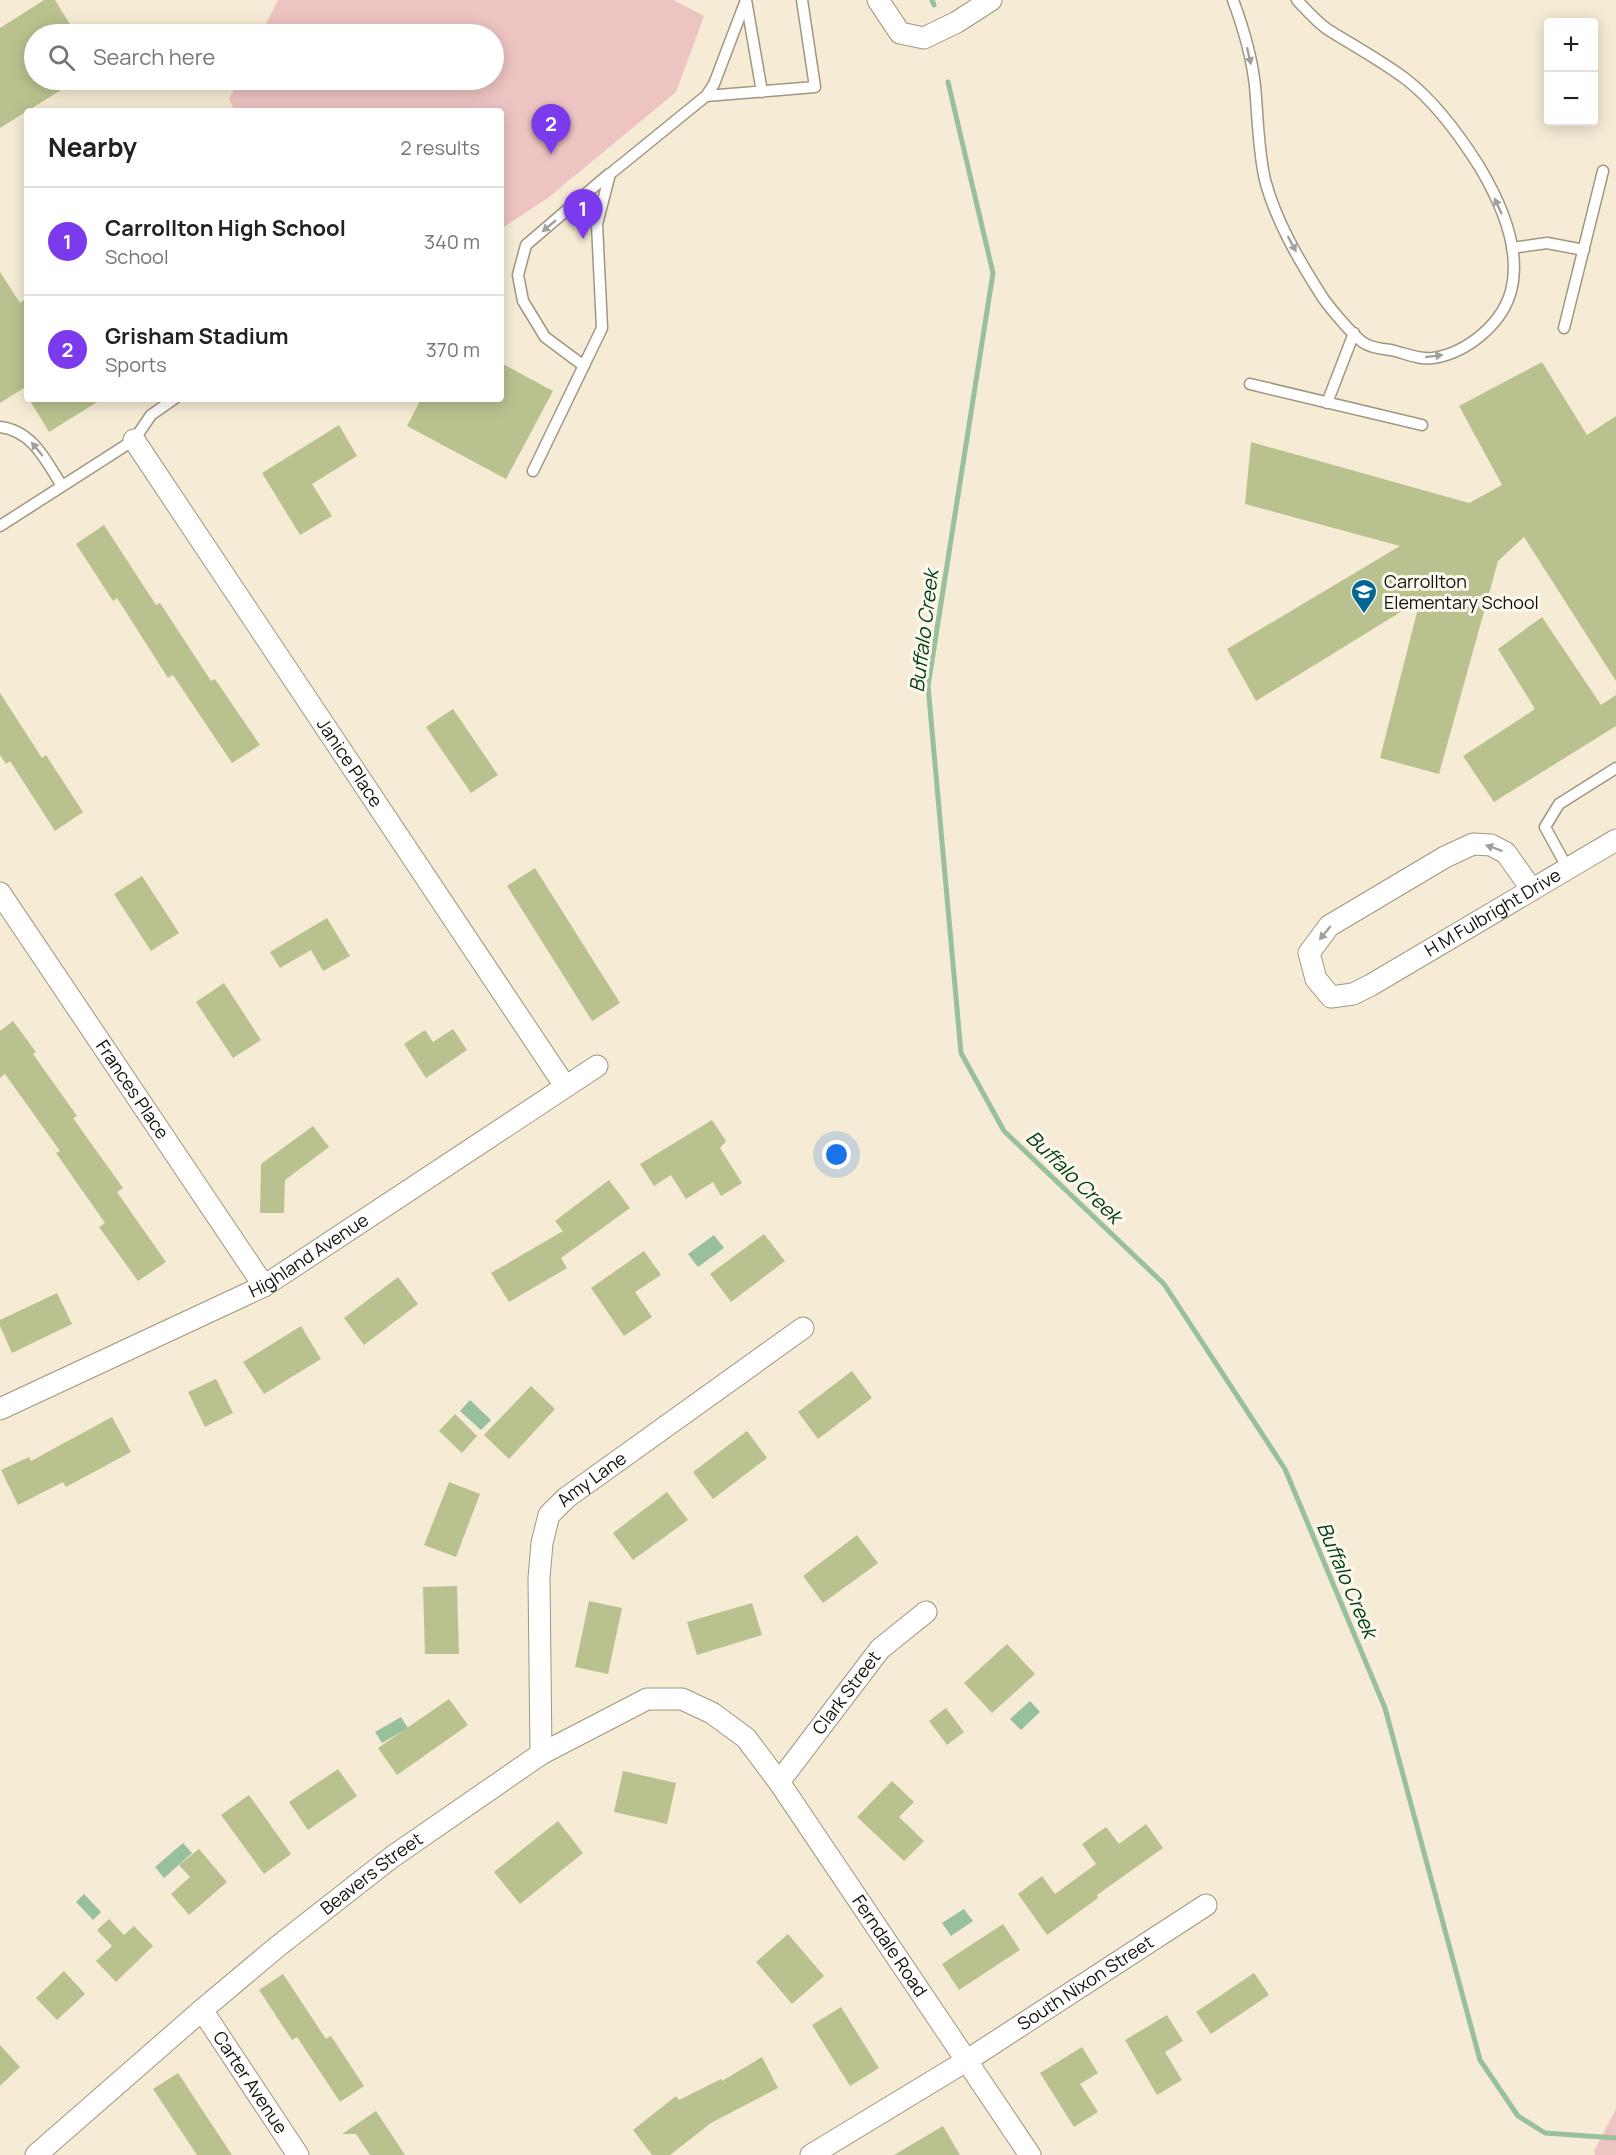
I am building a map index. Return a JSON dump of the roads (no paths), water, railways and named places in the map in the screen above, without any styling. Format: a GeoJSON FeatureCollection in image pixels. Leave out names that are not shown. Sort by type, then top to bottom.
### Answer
{"type":"FeatureCollection","features":[{"type":"Feature","properties":{"kind":"street"},"geometry":{"type":"LineString","coordinates":[[878,0],[900,33],[924,38],[991,0]]}},
{"type":"Feature","properties":{"kind":"street","name":"Janice Place"},"geometry":{"type":"LineString","coordinates":[[134,440],[565,1086]]}},
{"type":"Feature","properties":{"kind":"street","name":"H M Fulbright Drive"},"geometry":{"type":"LineString","coordinates":[[1532,890],[1506,853],[1491,845],[1473,844],[1435,863],[1329,926],[1309,953],[1316,980],[1331,997],[1353,994],[1371,985],[1568,869],[1616,840]]}},
{"type":"Feature","properties":{"kind":"street","name":"Frances Place"},"geometry":{"type":"LineString","coordinates":[[0,892],[264,1286]]}},
{"type":"Feature","properties":{"kind":"street","name":"Highland Avenue"},"geometry":{"type":"LineString","coordinates":[[0,1409],[264,1286],[597,1066]]}},
{"type":"Feature","properties":{"kind":"street","name":"Amy Lane"},"geometry":{"type":"LineString","coordinates":[[541,1754],[539,1578],[542,1543],[549,1515],[566,1498],[803,1328]]}},
{"type":"Feature","properties":{"kind":"street","name":"Clark Street"},"geometry":{"type":"LineString","coordinates":[[779,1782],[880,1649],[926,1612]]}},
{"type":"Feature","properties":{"kind":"street","name":"Beavers Street"},"geometry":{"type":"LineString","coordinates":[[36,2155],[277,1947],[392,1857],[541,1754],[647,1699],[682,1700],[712,1713],[746,1738]]}},
{"type":"Feature","properties":{"kind":"street","name":"Ferndale Road"},"geometry":{"type":"LineString","coordinates":[[746,1738],[779,1782],[1030,2155]]}},
{"type":"Feature","properties":{"kind":"street","name":"South Nixon Street"},"geometry":{"type":"LineString","coordinates":[[811,2155],[966,2061],[1206,1905]]}},
{"type":"Feature","properties":{"kind":"street","name":"Carter Avenue"},"geometry":{"type":"LineString","coordinates":[[202,2010],[298,2155]]}},
{"type":"Feature","properties":{"kind":"lane"},"geometry":{"type":"LineString","coordinates":[[584,366],[545,337],[523,301],[518,275],[526,245],[706,96],[714,84],[746,0],[762,92]]}},
{"type":"Feature","properties":{"kind":"lane"},"geometry":{"type":"LineString","coordinates":[[706,96],[815,87],[802,0]]}},
{"type":"Feature","properties":{"kind":"lane"},"geometry":{"type":"LineString","coordinates":[[1233,0],[1241,21],[1255,84],[1259,142],[1265,179],[1272,202],[1300,259],[1325,300],[1364,344],[1431,358],[1457,351],[1482,334],[1503,312],[1511,290],[1514,259],[1510,232],[1479,167],[1437,109],[1409,82],[1342,36],[1327,29],[1297,0]]}},
{"type":"Feature","properties":{"kind":"lane"},"geometry":{"type":"LineString","coordinates":[[1564,328],[1603,171]]}},
{"type":"Feature","properties":{"kind":"lane"},"geometry":{"type":"LineString","coordinates":[[533,471],[602,328],[597,224],[610,174]]}},
{"type":"Feature","properties":{"kind":"lane"},"geometry":{"type":"LineString","coordinates":[[1512,248],[1547,243],[1584,250]]}},
{"type":"Feature","properties":{"kind":"lane"},"geometry":{"type":"LineString","coordinates":[[1327,403],[1354,333]]}},
{"type":"Feature","properties":{"kind":"lane"},"geometry":{"type":"LineString","coordinates":[[1250,384],[1422,425]]}},
{"type":"Feature","properties":{"kind":"lane"},"geometry":{"type":"LineString","coordinates":[[0,526],[134,440],[151,416],[170,402]]}},
{"type":"Feature","properties":{"kind":"lane"},"geometry":{"type":"LineString","coordinates":[[0,427],[22,433],[37,446],[62,486]]}},
{"type":"Feature","properties":{"kind":"lane"},"geometry":{"type":"LineString","coordinates":[[1568,869],[1545,827],[1559,804],[1616,768]]}},
{"type":"Feature","properties":{"kind":"waterway","name":"Buffalo Creek"},"geometry":{"type":"LineString","coordinates":[[932,0],[934,5]]}},
{"type":"Feature","properties":{"kind":"waterway","name":"Buffalo Creek"},"geometry":{"type":"LineString","coordinates":[[948,82],[993,273],[928,686],[961,1053],[1004,1131],[1164,1284],[1285,1469],[1385,1708],[1480,2060],[1518,2116],[1545,2133],[1616,2138]]}},
{"type":"Feature","properties":{"kind":"place","name":"Grisham Stadium"},"geometry":{"type":"Point","coordinates":[551,154]}},
{"type":"Feature","properties":{"kind":"place","name":"Carrollton High School"},"geometry":{"type":"Point","coordinates":[583,239]}},
{"type":"Feature","properties":{"kind":"place","name":"Carrollton Elementary School"},"geometry":{"type":"Point","coordinates":[1364,615]}}]}
